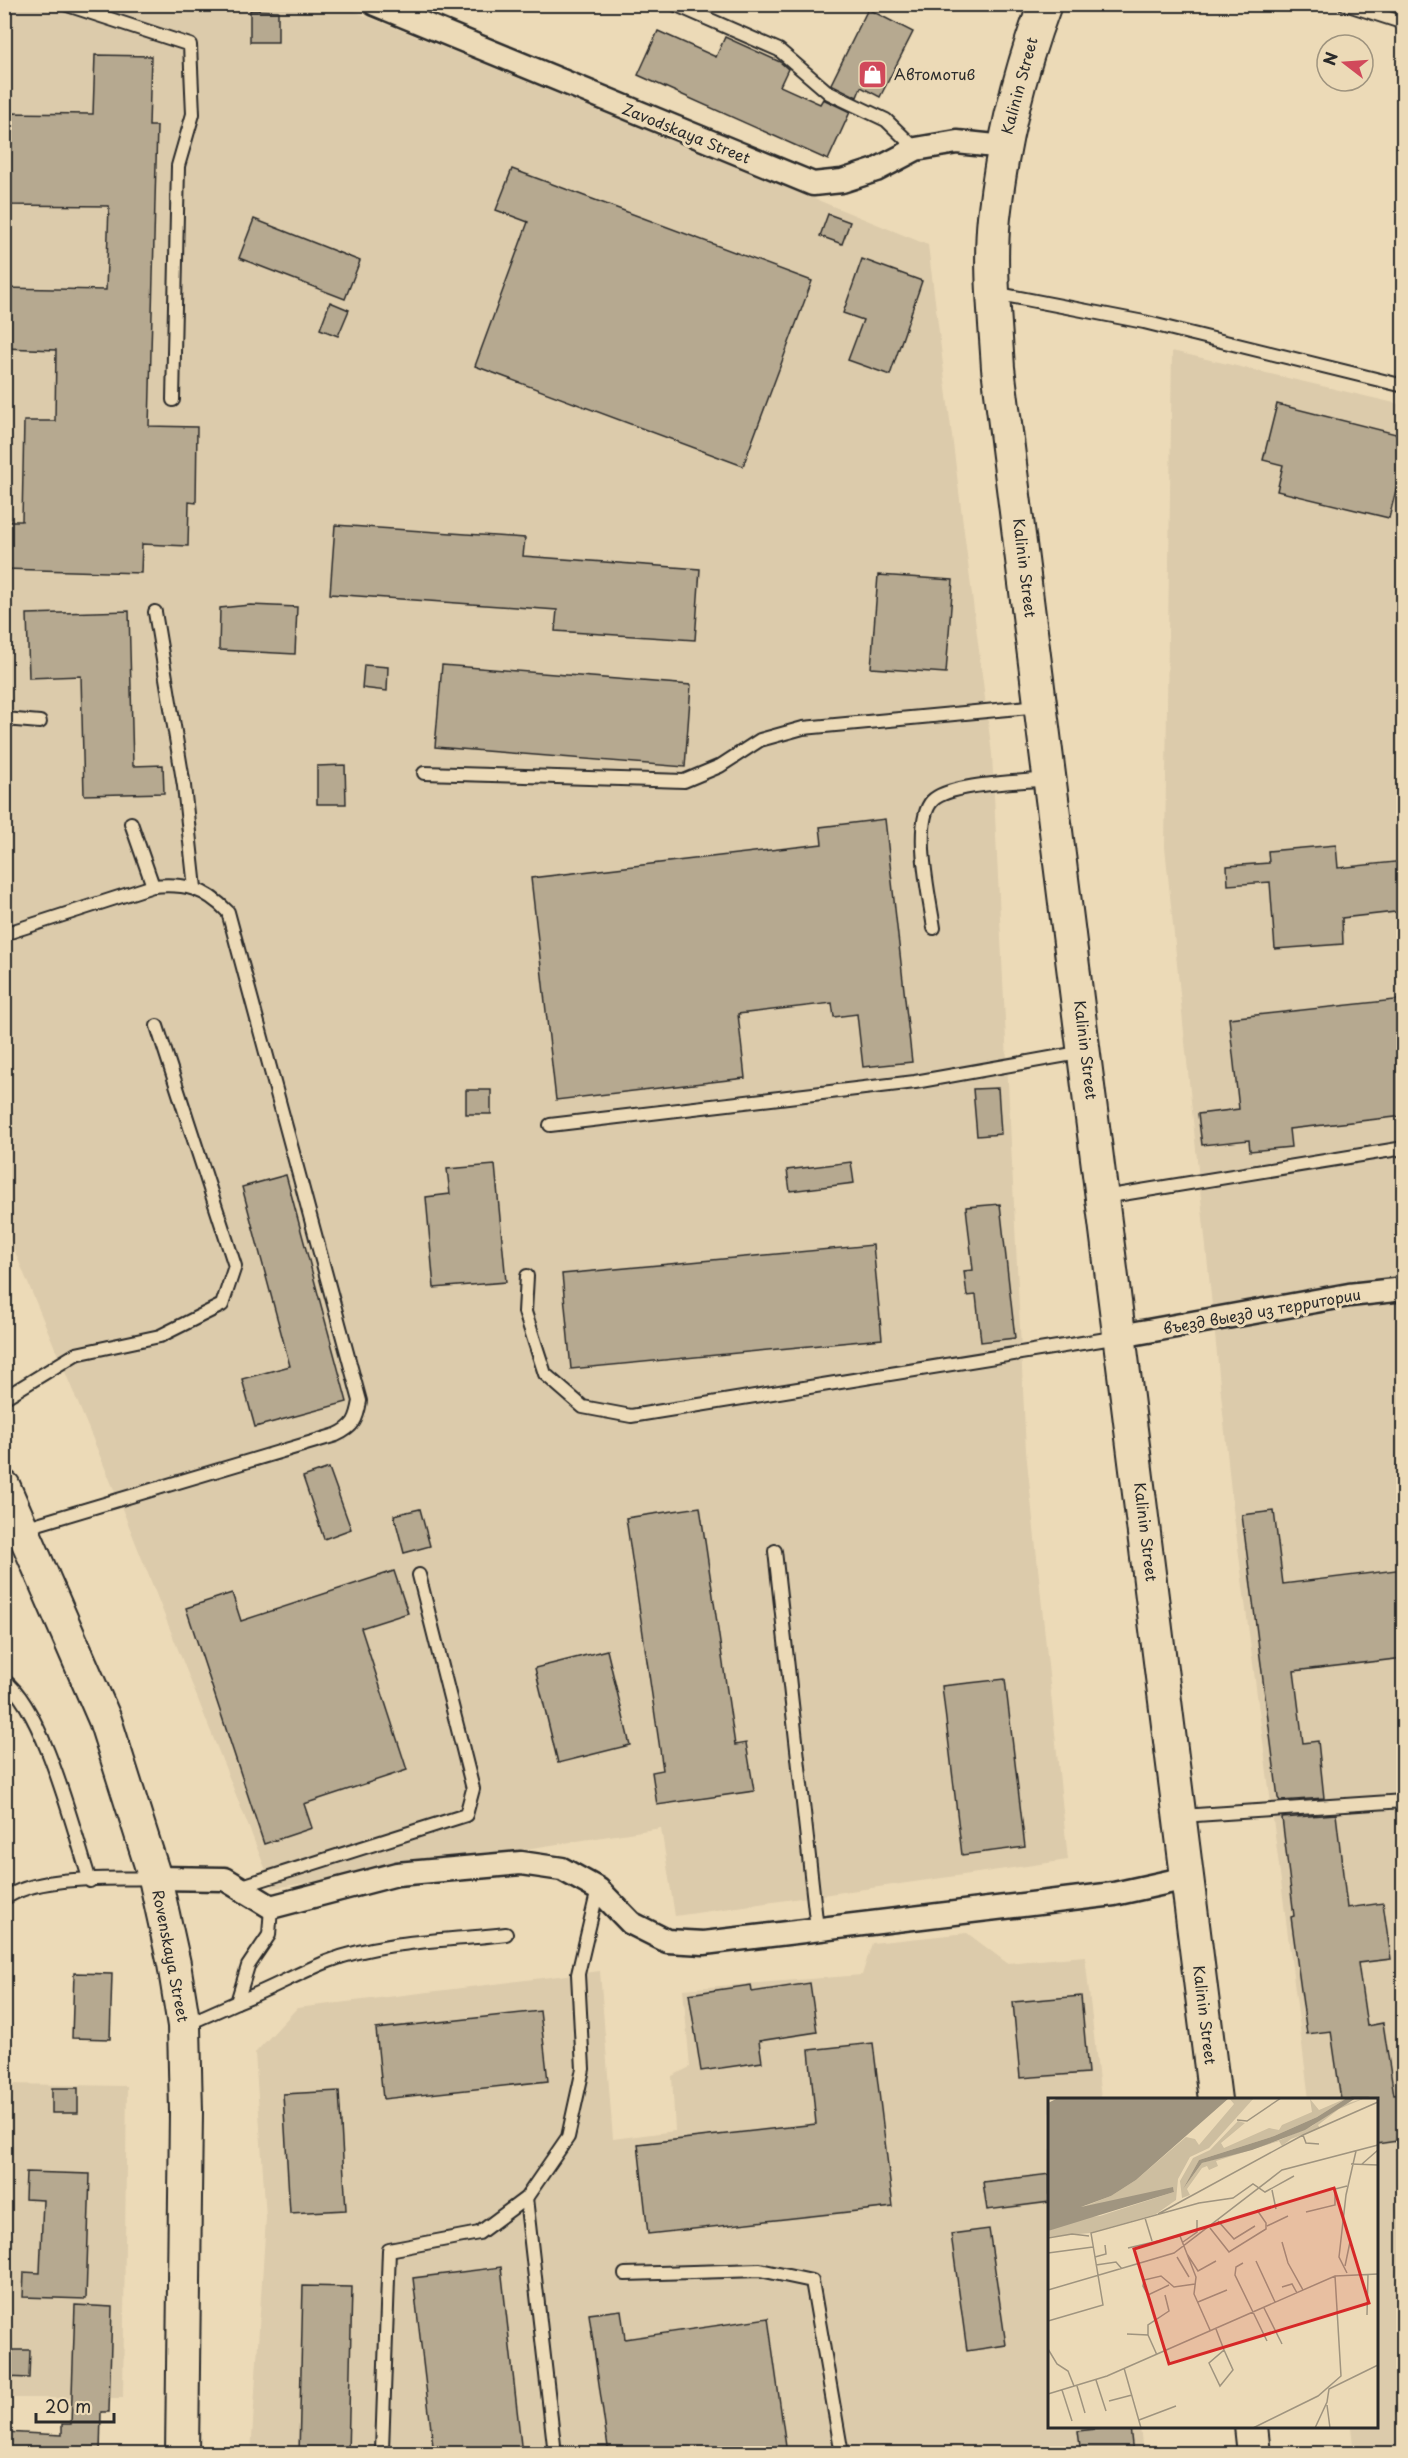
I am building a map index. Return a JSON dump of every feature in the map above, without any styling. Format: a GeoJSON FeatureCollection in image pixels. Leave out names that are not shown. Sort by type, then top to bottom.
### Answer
{"type":"FeatureCollection","features":[{"type":"Feature","properties":{"kind":"main road","name":"Kalinin Street"},"geometry":{"type":"LineString","coordinates":[[1045,4],[1015,100],[994,219],[993,293],[998,368],[1104,1197],[1215,2098]]}},
{"type":"Feature","properties":{"kind":"main road","name":"Rovenskaya Street"},"geometry":{"type":"LineString","coordinates":[[4,1487],[24,1528],[105,1720],[155,1878],[174,1964],[184,2026],[186,2112],[182,2454]]}},
{"type":"Feature","properties":{"kind":"main road"},"geometry":{"type":"LineString","coordinates":[[1251,2428],[1254,2454]]}},
{"type":"Feature","properties":{"kind":"street","name":"Zavodskaya Street"},"geometry":{"type":"LineString","coordinates":[[375,4],[813,184],[842,181],[865,174],[916,149],[957,142],[1005,147]]}},
{"type":"Feature","properties":{"kind":"street","name":"въезд выезд из территории"},"geometry":{"type":"LineString","coordinates":[[1120,1336],[1349,1295],[1404,1289]]}},
{"type":"Feature","properties":{"kind":"street"},"geometry":{"type":"LineString","coordinates":[[155,1878],[225,1879],[271,1907],[397,1874],[521,1863],[562,1869],[598,1889],[631,1923],[667,1941],[704,1943],[1114,1894],[1188,1878]]}},
{"type":"Feature","properties":{"kind":"lane"},"geometry":{"type":"LineString","coordinates":[[63,4],[190,45],[193,114],[178,166],[173,400]]}},
{"type":"Feature","properties":{"kind":"lane"},"geometry":{"type":"LineString","coordinates":[[674,4],[778,50],[829,93],[885,120],[916,149]]}},
{"type":"Feature","properties":{"kind":"lane"},"geometry":{"type":"LineString","coordinates":[[1345,4],[1404,23]]}},
{"type":"Feature","properties":{"kind":"lane"},"geometry":{"type":"LineString","coordinates":[[993,293],[1144,322],[1404,386]]}},
{"type":"Feature","properties":{"kind":"lane"},"geometry":{"type":"LineString","coordinates":[[155,612],[184,786],[195,888]]}},
{"type":"Feature","properties":{"kind":"lane"},"geometry":{"type":"LineString","coordinates":[[424,773],[684,781],[720,766],[760,740],[803,728],[1041,705]]}},
{"type":"Feature","properties":{"kind":"lane"},"geometry":{"type":"LineString","coordinates":[[4,719],[40,722]]}},
{"type":"Feature","properties":{"kind":"lane"},"geometry":{"type":"LineString","coordinates":[[934,928],[922,831],[925,813],[933,800],[960,790],[1051,779]]}},
{"type":"Feature","properties":{"kind":"lane"},"geometry":{"type":"LineString","coordinates":[[131,823],[153,886]]}},
{"type":"Feature","properties":{"kind":"lane"},"geometry":{"type":"LineString","coordinates":[[4,934],[153,886],[174,884],[195,888],[214,898],[228,912],[360,1401],[357,1418],[350,1429],[336,1435],[24,1528]]}},
{"type":"Feature","properties":{"kind":"lane"},"geometry":{"type":"LineString","coordinates":[[4,1398],[76,1354],[160,1336],[222,1305],[235,1266],[157,1026]]}},
{"type":"Feature","properties":{"kind":"lane"},"geometry":{"type":"LineString","coordinates":[[550,1125],[915,1082],[1085,1052]]}},
{"type":"Feature","properties":{"kind":"lane"},"geometry":{"type":"LineString","coordinates":[[1104,1197],[1404,1148]]}},
{"type":"Feature","properties":{"kind":"lane"},"geometry":{"type":"LineString","coordinates":[[527,1276],[525,1312],[545,1374],[583,1407],[631,1416],[1120,1336]]}},
{"type":"Feature","properties":{"kind":"lane"},"geometry":{"type":"LineString","coordinates":[[775,1551],[817,1929]]}},
{"type":"Feature","properties":{"kind":"lane"},"geometry":{"type":"LineString","coordinates":[[239,1887],[466,1815],[473,1789],[419,1575]]}},
{"type":"Feature","properties":{"kind":"lane"},"geometry":{"type":"LineString","coordinates":[[4,1680],[23,1698],[40,1731],[90,1881]]}},
{"type":"Feature","properties":{"kind":"lane"},"geometry":{"type":"LineString","coordinates":[[1181,1816],[1404,1801]]}},
{"type":"Feature","properties":{"kind":"lane"},"geometry":{"type":"LineString","coordinates":[[4,1899],[29,1887],[155,1878]]}},
{"type":"Feature","properties":{"kind":"lane"},"geometry":{"type":"LineString","coordinates":[[386,2454],[381,2450],[389,2250],[479,2233],[526,2198],[568,2138],[583,2069],[578,1974],[598,1889]]}},
{"type":"Feature","properties":{"kind":"lane"},"geometry":{"type":"LineString","coordinates":[[237,2002],[248,1966],[269,1935],[271,1907]]}},
{"type":"Feature","properties":{"kind":"lane"},"geometry":{"type":"LineString","coordinates":[[184,2026],[237,2002],[273,1989],[330,1960],[377,1948],[506,1934]]}},
{"type":"Feature","properties":{"kind":"lane"},"geometry":{"type":"LineString","coordinates":[[526,2198],[555,2454]]}},
{"type":"Feature","properties":{"kind":"lane"},"geometry":{"type":"LineString","coordinates":[[624,2274],[760,2270],[812,2281],[842,2454]]}},
{"type":"Feature","properties":{"kind":"shaded area"},"geometry":{"type":"Polygon","coordinates":[[[4,5],[339,5],[928,245],[992,754],[1026,1451],[1068,1860],[675,1916],[661,1828],[273,1888],[125,1516],[5,1228],[4,5]]]}},
{"type":"Feature","properties":{"kind":"shaded area"},"geometry":{"type":"Polygon","coordinates":[[[1172,351],[1403,405],[1403,2453],[1354,2453],[1351,2428],[1378,2428],[1378,2098],[1309,2098],[1232,1501],[1165,847],[1172,351]]]}},
{"type":"Feature","properties":{"kind":"shaded area"},"geometry":{"type":"Polygon","coordinates":[[[967,1933],[1007,1963],[1085,1956],[1101,2098],[1048,2098],[1048,2428],[1140,2428],[1143,2453],[251,2454],[266,2218],[255,2053],[297,2008],[600,1971],[613,2139],[675,2131],[672,2076],[690,2067],[683,1989],[862,1975],[872,1943],[967,1933]]]}},
{"type":"Feature","properties":{"kind":"shaded area"},"geometry":{"type":"Polygon","coordinates":[[[6,2084],[127,2086],[123,2398],[5,2398],[6,2084]]]}},
{"type":"Feature","properties":{"kind":"building"},"geometry":{"type":"Polygon","coordinates":[[[868,9],[913,32],[880,97],[861,87],[857,97],[831,84],[868,9]]]}},
{"type":"Feature","properties":{"kind":"building"},"geometry":{"type":"Polygon","coordinates":[[[250,10],[278,11],[278,42],[250,42],[250,10]]]}},
{"type":"Feature","properties":{"kind":"building"},"geometry":{"type":"Polygon","coordinates":[[[658,31],[716,57],[725,37],[780,62],[788,69],[780,86],[820,104],[823,99],[850,112],[828,160],[638,75],[658,31]]]}},
{"type":"Feature","properties":{"kind":"building"},"geometry":{"type":"Polygon","coordinates":[[[95,55],[151,56],[149,126],[157,126],[149,426],[197,427],[196,503],[189,502],[188,546],[142,544],[141,573],[4,569],[4,521],[22,521],[24,421],[55,421],[56,350],[4,348],[4,288],[106,290],[109,206],[4,205],[4,113],[93,114],[95,55]]]}},
{"type":"Feature","properties":{"kind":"building"},"geometry":{"type":"Polygon","coordinates":[[[512,169],[812,281],[743,466],[475,366],[528,222],[496,210],[512,169]]]}},
{"type":"Feature","properties":{"kind":"building"},"geometry":{"type":"Polygon","coordinates":[[[828,214],[850,222],[842,244],[820,236],[828,214]]]}},
{"type":"Feature","properties":{"kind":"building"},"geometry":{"type":"Polygon","coordinates":[[[254,219],[360,261],[345,299],[239,258],[254,219]]]}},
{"type":"Feature","properties":{"kind":"building"},"geometry":{"type":"Polygon","coordinates":[[[862,259],[922,281],[890,375],[848,360],[863,320],[843,313],[862,259]]]}},
{"type":"Feature","properties":{"kind":"building"},"geometry":{"type":"Polygon","coordinates":[[[330,302],[349,310],[338,336],[320,329],[330,302]]]}},
{"type":"Feature","properties":{"kind":"building"},"geometry":{"type":"Polygon","coordinates":[[[1277,404],[1404,436],[1404,492],[1396,490],[1389,518],[1277,491],[1283,465],[1263,460],[1277,404]]]}},
{"type":"Feature","properties":{"kind":"building"},"geometry":{"type":"Polygon","coordinates":[[[335,525],[525,538],[523,556],[700,569],[695,640],[555,631],[557,610],[330,594],[335,525]]]}},
{"type":"Feature","properties":{"kind":"building"},"geometry":{"type":"Polygon","coordinates":[[[878,575],[953,580],[946,673],[871,668],[878,575]]]}},
{"type":"Feature","properties":{"kind":"building"},"geometry":{"type":"Polygon","coordinates":[[[250,605],[297,607],[295,654],[219,650],[220,608],[250,605]]]}},
{"type":"Feature","properties":{"kind":"building"},"geometry":{"type":"Polygon","coordinates":[[[129,611],[133,766],[163,765],[164,793],[84,795],[81,676],[29,678],[27,614],[129,611]]]}},
{"type":"Feature","properties":{"kind":"building"},"geometry":{"type":"Polygon","coordinates":[[[364,665],[388,667],[387,691],[362,688],[364,665]]]}},
{"type":"Feature","properties":{"kind":"building"},"geometry":{"type":"Polygon","coordinates":[[[442,665],[691,685],[685,767],[435,747],[442,665]]]}},
{"type":"Feature","properties":{"kind":"building"},"geometry":{"type":"Polygon","coordinates":[[[345,765],[346,804],[317,804],[317,766],[345,765]]]}},
{"type":"Feature","properties":{"kind":"building"},"geometry":{"type":"Polygon","coordinates":[[[885,819],[912,1062],[863,1067],[857,1014],[834,1017],[832,1003],[738,1014],[745,1078],[556,1100],[531,878],[822,844],[820,827],[885,819]]]}},
{"type":"Feature","properties":{"kind":"building"},"geometry":{"type":"Polygon","coordinates":[[[1336,845],[1338,868],[1404,861],[1404,911],[1342,918],[1343,944],[1275,949],[1270,882],[1228,885],[1227,866],[1269,863],[1268,851],[1336,845]]]}},
{"type":"Feature","properties":{"kind":"building"},"geometry":{"type":"Polygon","coordinates":[[[1404,999],[1404,1116],[1289,1129],[1291,1147],[1250,1151],[1249,1140],[1202,1145],[1198,1114],[1239,1109],[1229,1018],[1404,999]]]}},
{"type":"Feature","properties":{"kind":"building"},"geometry":{"type":"Polygon","coordinates":[[[998,1088],[1001,1134],[977,1136],[973,1089],[998,1088]]]}},
{"type":"Feature","properties":{"kind":"building"},"geometry":{"type":"Polygon","coordinates":[[[466,1090],[491,1090],[491,1114],[466,1114],[466,1090]]]}},
{"type":"Feature","properties":{"kind":"building"},"geometry":{"type":"Polygon","coordinates":[[[851,1162],[854,1183],[790,1191],[787,1170],[851,1162]]]}},
{"type":"Feature","properties":{"kind":"building"},"geometry":{"type":"Polygon","coordinates":[[[495,1165],[506,1282],[434,1288],[426,1197],[450,1194],[447,1169],[495,1165]]]}},
{"type":"Feature","properties":{"kind":"building"},"geometry":{"type":"Polygon","coordinates":[[[286,1175],[347,1402],[255,1427],[242,1379],[290,1366],[242,1187],[286,1175]]]}},
{"type":"Feature","properties":{"kind":"building"},"geometry":{"type":"Polygon","coordinates":[[[1000,1204],[1015,1338],[981,1342],[976,1295],[967,1296],[964,1271],[973,1270],[966,1207],[1000,1204]]]}},
{"type":"Feature","properties":{"kind":"building"},"geometry":{"type":"Polygon","coordinates":[[[873,1245],[882,1339],[571,1369],[562,1274],[873,1245]]]}},
{"type":"Feature","properties":{"kind":"building"},"geometry":{"type":"Polygon","coordinates":[[[329,1468],[351,1529],[324,1539],[303,1477],[329,1468]]]}},
{"type":"Feature","properties":{"kind":"building"},"geometry":{"type":"Polygon","coordinates":[[[700,1507],[735,1745],[746,1743],[754,1791],[657,1805],[652,1772],[663,1770],[626,1518],[700,1507]]]}},
{"type":"Feature","properties":{"kind":"building"},"geometry":{"type":"Polygon","coordinates":[[[420,1509],[430,1546],[404,1553],[394,1515],[420,1509]]]}},
{"type":"Feature","properties":{"kind":"building"},"geometry":{"type":"Polygon","coordinates":[[[1274,1511],[1283,1584],[1404,1569],[1404,1658],[1294,1671],[1303,1743],[1318,1741],[1324,1798],[1280,1801],[1278,1798],[1242,1515],[1274,1511]]]}},
{"type":"Feature","properties":{"kind":"building"},"geometry":{"type":"Polygon","coordinates":[[[394,1571],[408,1613],[361,1628],[407,1770],[304,1804],[312,1828],[264,1844],[186,1608],[232,1593],[241,1621],[394,1571]]]}},
{"type":"Feature","properties":{"kind":"building"},"geometry":{"type":"Polygon","coordinates":[[[607,1650],[630,1745],[558,1763],[535,1668],[607,1650]]]}},
{"type":"Feature","properties":{"kind":"building"},"geometry":{"type":"Polygon","coordinates":[[[1005,1679],[1025,1847],[962,1855],[942,1686],[1005,1679]]]}},
{"type":"Feature","properties":{"kind":"building"},"geometry":{"type":"Polygon","coordinates":[[[1336,1814],[1347,1908],[1383,1903],[1391,1959],[1358,1963],[1367,2026],[1383,2023],[1394,2095],[1404,2094],[1404,2140],[1378,2144],[1378,2098],[1341,2098],[1331,2031],[1307,2034],[1291,1917],[1294,1916],[1282,1818],[1336,1814]]]}},
{"type":"Feature","properties":{"kind":"building"},"geometry":{"type":"Polygon","coordinates":[[[74,1973],[112,1974],[110,2039],[72,2038],[74,1973]]]}},
{"type":"Feature","properties":{"kind":"building"},"geometry":{"type":"Polygon","coordinates":[[[810,1983],[817,2032],[759,2041],[762,2062],[701,2071],[689,1994],[751,1985],[752,1992],[810,1983]]]}},
{"type":"Feature","properties":{"kind":"building"},"geometry":{"type":"Polygon","coordinates":[[[1081,1996],[1088,2073],[1020,2078],[1013,2002],[1081,1996]]]}},
{"type":"Feature","properties":{"kind":"building"},"geometry":{"type":"Polygon","coordinates":[[[540,2011],[548,2081],[383,2099],[376,2029],[540,2011]]]}},
{"type":"Feature","properties":{"kind":"building"},"geometry":{"type":"Polygon","coordinates":[[[873,2043],[893,2207],[648,2234],[638,2144],[816,2124],[809,2050],[873,2043]]]}},
{"type":"Feature","properties":{"kind":"building"},"geometry":{"type":"Polygon","coordinates":[[[52,2088],[78,2088],[78,2113],[52,2113],[52,2088]]]}},
{"type":"Feature","properties":{"kind":"building"},"geometry":{"type":"Polygon","coordinates":[[[339,2091],[346,2210],[290,2213],[283,2094],[339,2091]]]}},
{"type":"Feature","properties":{"kind":"building"},"geometry":{"type":"Polygon","coordinates":[[[26,2172],[90,2174],[86,2299],[23,2297],[24,2272],[40,2273],[43,2200],[25,2199],[26,2172]]]}},
{"type":"Feature","properties":{"kind":"building"},"geometry":{"type":"Polygon","coordinates":[[[1048,2174],[1048,2202],[987,2210],[983,2182],[1048,2174]]]}},
{"type":"Feature","properties":{"kind":"building"},"geometry":{"type":"Polygon","coordinates":[[[989,2229],[1006,2345],[967,2351],[951,2234],[989,2229]]]}},
{"type":"Feature","properties":{"kind":"building"},"geometry":{"type":"Polygon","coordinates":[[[501,2267],[522,2454],[434,2454],[413,2278],[501,2267]]]}},
{"type":"Feature","properties":{"kind":"building"},"geometry":{"type":"Polygon","coordinates":[[[303,2286],[352,2287],[348,2454],[299,2454],[303,2286]]]}},
{"type":"Feature","properties":{"kind":"building"},"geometry":{"type":"Polygon","coordinates":[[[75,2305],[112,2307],[109,2412],[101,2412],[100,2454],[4,2454],[4,2432],[62,2435],[62,2424],[71,2424],[75,2305]]]}},
{"type":"Feature","properties":{"kind":"building"},"geometry":{"type":"Polygon","coordinates":[[[621,2310],[625,2339],[768,2318],[787,2454],[609,2454],[589,2314],[621,2310]]]}},
{"type":"Feature","properties":{"kind":"building"},"geometry":{"type":"Polygon","coordinates":[[[7,2350],[30,2350],[29,2378],[6,2377],[7,2350]]]}},
{"type":"Feature","properties":{"kind":"building"},"geometry":{"type":"Polygon","coordinates":[[[1130,2428],[1133,2454],[1081,2454],[1078,2431],[1130,2428]]]}},
{"type":"Feature","properties":{"kind":"place","name":"Автомотив"},"geometry":{"type":"Point","coordinates":[873,75]}}]}
